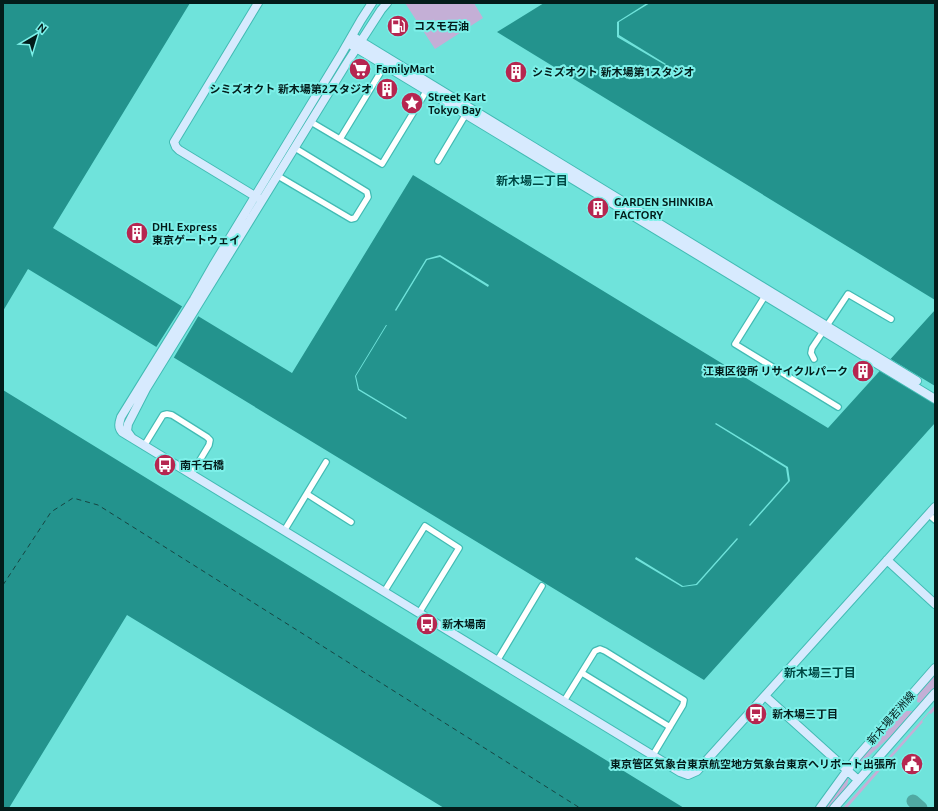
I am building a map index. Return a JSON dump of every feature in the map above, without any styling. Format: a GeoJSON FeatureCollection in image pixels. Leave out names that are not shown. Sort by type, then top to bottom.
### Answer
{"type":"FeatureCollection","features":[{"type":"Feature","properties":{"kind":"street"},"geometry":{"type":"LineString","coordinates":[[258,3],[174,142],[176,148],[179,150],[263,201]]}},
{"type":"Feature","properties":{"kind":"street"},"geometry":{"type":"LineString","coordinates":[[197,301],[255,196],[372,3]]}},
{"type":"Feature","properties":{"kind":"street"},"geometry":{"type":"LineString","coordinates":[[387,3],[358,45],[263,201],[197,301],[144,388],[121,418],[119,428],[122,432],[684,774],[694,774],[697,771],[935,507]]}},
{"type":"Feature","properties":{"kind":"street"},"geometry":{"type":"LineString","coordinates":[[350,40],[866,354],[935,399]]}},
{"type":"Feature","properties":{"kind":"street"},"geometry":{"type":"LineString","coordinates":[[358,45],[385,65],[426,90],[525,146]]}},
{"type":"Feature","properties":{"kind":"street"},"geometry":{"type":"LineString","coordinates":[[340,140],[385,65]]}},
{"type":"Feature","properties":{"kind":"street"},"geometry":{"type":"LineString","coordinates":[[311,122],[382,164],[426,90]]}},
{"type":"Feature","properties":{"kind":"street"},"geometry":{"type":"LineString","coordinates":[[438,161],[466,114]]}},
{"type":"Feature","properties":{"kind":"street"},"geometry":{"type":"LineString","coordinates":[[278,176],[351,219],[355,218],[368,198],[367,192],[295,148]]}},
{"type":"Feature","properties":{"kind":"street"},"geometry":{"type":"LineString","coordinates":[[679,240],[765,296],[825,329]]}},
{"type":"Feature","properties":{"kind":"street"},"geometry":{"type":"LineString","coordinates":[[814,358],[811,353],[812,348],[848,294],[891,319]]}},
{"type":"Feature","properties":{"kind":"street"},"geometry":{"type":"LineString","coordinates":[[765,296],[735,344],[838,407]]}},
{"type":"Feature","properties":{"kind":"street"},"geometry":{"type":"LineString","coordinates":[[866,354],[935,392]]}},
{"type":"Feature","properties":{"kind":"street"},"geometry":{"type":"LineString","coordinates":[[144,446],[163,416],[170,414],[210,440],[209,445],[191,475]]}},
{"type":"Feature","properties":{"kind":"street"},"geometry":{"type":"LineString","coordinates":[[284,531],[326,462]]}},
{"type":"Feature","properties":{"kind":"street"},"geometry":{"type":"LineString","coordinates":[[306,494],[351,522]]}},
{"type":"Feature","properties":{"kind":"street"},"geometry":{"type":"LineString","coordinates":[[928,514],[935,520]]}},
{"type":"Feature","properties":{"kind":"street"},"geometry":{"type":"LineString","coordinates":[[384,592],[425,526],[459,548],[419,613]]}},
{"type":"Feature","properties":{"kind":"street"},"geometry":{"type":"LineString","coordinates":[[887,560],[935,604]]}},
{"type":"Feature","properties":{"kind":"street"},"geometry":{"type":"LineString","coordinates":[[497,661],[542,586]]}},
{"type":"Feature","properties":{"kind":"street"},"geometry":{"type":"LineString","coordinates":[[564,702],[595,652],[598,649],[602,649],[683,698],[684,703],[653,755]]}},
{"type":"Feature","properties":{"kind":"street","name":"新木場若洲線"},"geometry":{"type":"LineString","coordinates":[[820,808],[877,732],[935,668]]}},
{"type":"Feature","properties":{"kind":"street"},"geometry":{"type":"LineString","coordinates":[[582,673],[670,727]]}},
{"type":"Feature","properties":{"kind":"street","name":"新木場若洲線"},"geometry":{"type":"LineString","coordinates":[[834,808],[935,693]]}},
{"type":"Feature","properties":{"kind":"street"},"geometry":{"type":"LineString","coordinates":[[765,696],[858,780]]}},
{"type":"Feature","properties":{"kind":"shaded area"},"geometry":{"type":"Polygon","coordinates":[[[405,3],[474,3],[483,18],[435,49],[405,3]]]}},
{"type":"Feature","properties":{"kind":"shaded area"},"geometry":{"type":"Polygon","coordinates":[[[341,62],[342,63],[263,191],[341,62]]]}},
{"type":"Feature","properties":{"kind":"shaded area"},"geometry":{"type":"Polygon","coordinates":[[[935,674],[935,687],[921,703],[917,702],[918,694],[935,674]]]}},
{"type":"Feature","properties":{"kind":"shaded area"},"geometry":{"type":"Polygon","coordinates":[[[935,705],[935,710],[931,714],[929,713],[922,721],[923,722],[847,808],[843,808],[935,705]]]}},
{"type":"Feature","properties":{"kind":"shaded area"},"geometry":{"type":"Polygon","coordinates":[[[906,711],[913,711],[891,736],[862,764],[854,769],[870,745],[906,711]]]}},
{"type":"Feature","properties":{"kind":"shaded area"},"geometry":{"type":"Polygon","coordinates":[[[848,776],[847,786],[829,808],[825,808],[848,776]]]}},
{"type":"Feature","properties":{"kind":"water"},"geometry":{"type":"Polygon","coordinates":[[[3,3],[190,3],[53,228],[292,373],[413,175],[828,428],[935,310],[935,423],[704,680],[28,269],[3,311],[3,3]]]}},
{"type":"Feature","properties":{"kind":"water"},"geometry":{"type":"Polygon","coordinates":[[[544,3],[935,3],[935,300],[497,32],[544,3]]]}},
{"type":"Feature","properties":{"kind":"water"},"geometry":{"type":"Polygon","coordinates":[[[3,390],[684,808],[444,808],[127,615],[9,808],[3,808],[3,390]]]}},
{"type":"Feature","properties":{"kind":"pier"},"geometry":{"type":"Polygon","coordinates":[[[647,3],[650,3],[619,22],[619,35],[666,64],[665,65],[617,37],[617,22],[647,3]]]}},
{"type":"Feature","properties":{"kind":"pier"},"geometry":{"type":"Polygon","coordinates":[[[440,255],[489,285],[488,287],[440,257],[427,260],[396,311],[395,310],[426,259],[440,255]]]}},
{"type":"Feature","properties":{"kind":"pier"},"geometry":{"type":"Polygon","coordinates":[[[183,305],[199,315],[173,359],[155,349],[183,305]]]}},
{"type":"Feature","properties":{"kind":"pier"},"geometry":{"type":"Polygon","coordinates":[[[386,325],[356,376],[359,389],[407,418],[406,419],[358,390],[355,376],[386,325]]]}},
{"type":"Feature","properties":{"kind":"pier"},"geometry":{"type":"Polygon","coordinates":[[[889,358],[935,386],[935,404],[878,370],[889,358]]]}},
{"type":"Feature","properties":{"kind":"pier"},"geometry":{"type":"Polygon","coordinates":[[[716,423],[788,467],[790,481],[750,526],[749,525],[788,481],[786,468],[715,424],[716,423]]]}},
{"type":"Feature","properties":{"kind":"pier"},"geometry":{"type":"Polygon","coordinates":[[[737,538],[738,539],[697,585],[682,587],[635,559],[636,557],[683,586],[696,584],[737,538]]]}},
{"type":"Feature","properties":{"kind":"ferry route"},"geometry":{"type":"LineString","coordinates":[[3,585],[51,512],[73,498],[98,505],[580,808]]}},
{"type":"Feature","properties":{"kind":"taxiway"},"geometry":{"type":"LineString","coordinates":[[913,801],[921,808]]}},
{"type":"Feature","properties":{"kind":"place","name":"コスモ石油"},"geometry":{"type":"Point","coordinates":[398,26]}},
{"type":"Feature","properties":{"kind":"place","name":"FamilyMart"},"geometry":{"type":"Point","coordinates":[360,69]}},
{"type":"Feature","properties":{"kind":"place","name":"シミズオクト 新木場第1スタジオ"},"geometry":{"type":"Point","coordinates":[516,72]}},
{"type":"Feature","properties":{"kind":"place","name":"シミズオクト 新木場第2スタジオ"},"geometry":{"type":"Point","coordinates":[387,89]}},
{"type":"Feature","properties":{"kind":"place","name":"Street Kart Tokyo Bay"},"geometry":{"type":"Point","coordinates":[412,103]}},
{"type":"Feature","properties":{"kind":"place","name":"GARDEN SHINKIBA FACTORY"},"geometry":{"type":"Point","coordinates":[598,208]}},
{"type":"Feature","properties":{"kind":"place","name":"DHL Express 東京ゲートウェイ"},"geometry":{"type":"Point","coordinates":[137,233]}},
{"type":"Feature","properties":{"kind":"place","name":"江東区役所 リサイクルパーク"},"geometry":{"type":"Point","coordinates":[863,371]}},
{"type":"Feature","properties":{"kind":"place","name":"南千石橋"},"geometry":{"type":"Point","coordinates":[165,465]}},
{"type":"Feature","properties":{"kind":"place","name":"新木場南"},"geometry":{"type":"Point","coordinates":[427,624]}},
{"type":"Feature","properties":{"kind":"place","name":"新木場三丁目"},"geometry":{"type":"Point","coordinates":[756,714]}},
{"type":"Feature","properties":{"kind":"place","name":"東京管区気象台東京航空地方気象台東京へリポート出張所"},"geometry":{"type":"Point","coordinates":[912,764]}},
{"type":"Feature","properties":{"kind":"district","name":"新木場二丁目"},"geometry":{"type":"Point","coordinates":[532,180]}},
{"type":"Feature","properties":{"kind":"district","name":"新木場三丁目"},"geometry":{"type":"Point","coordinates":[820,672]}}]}
